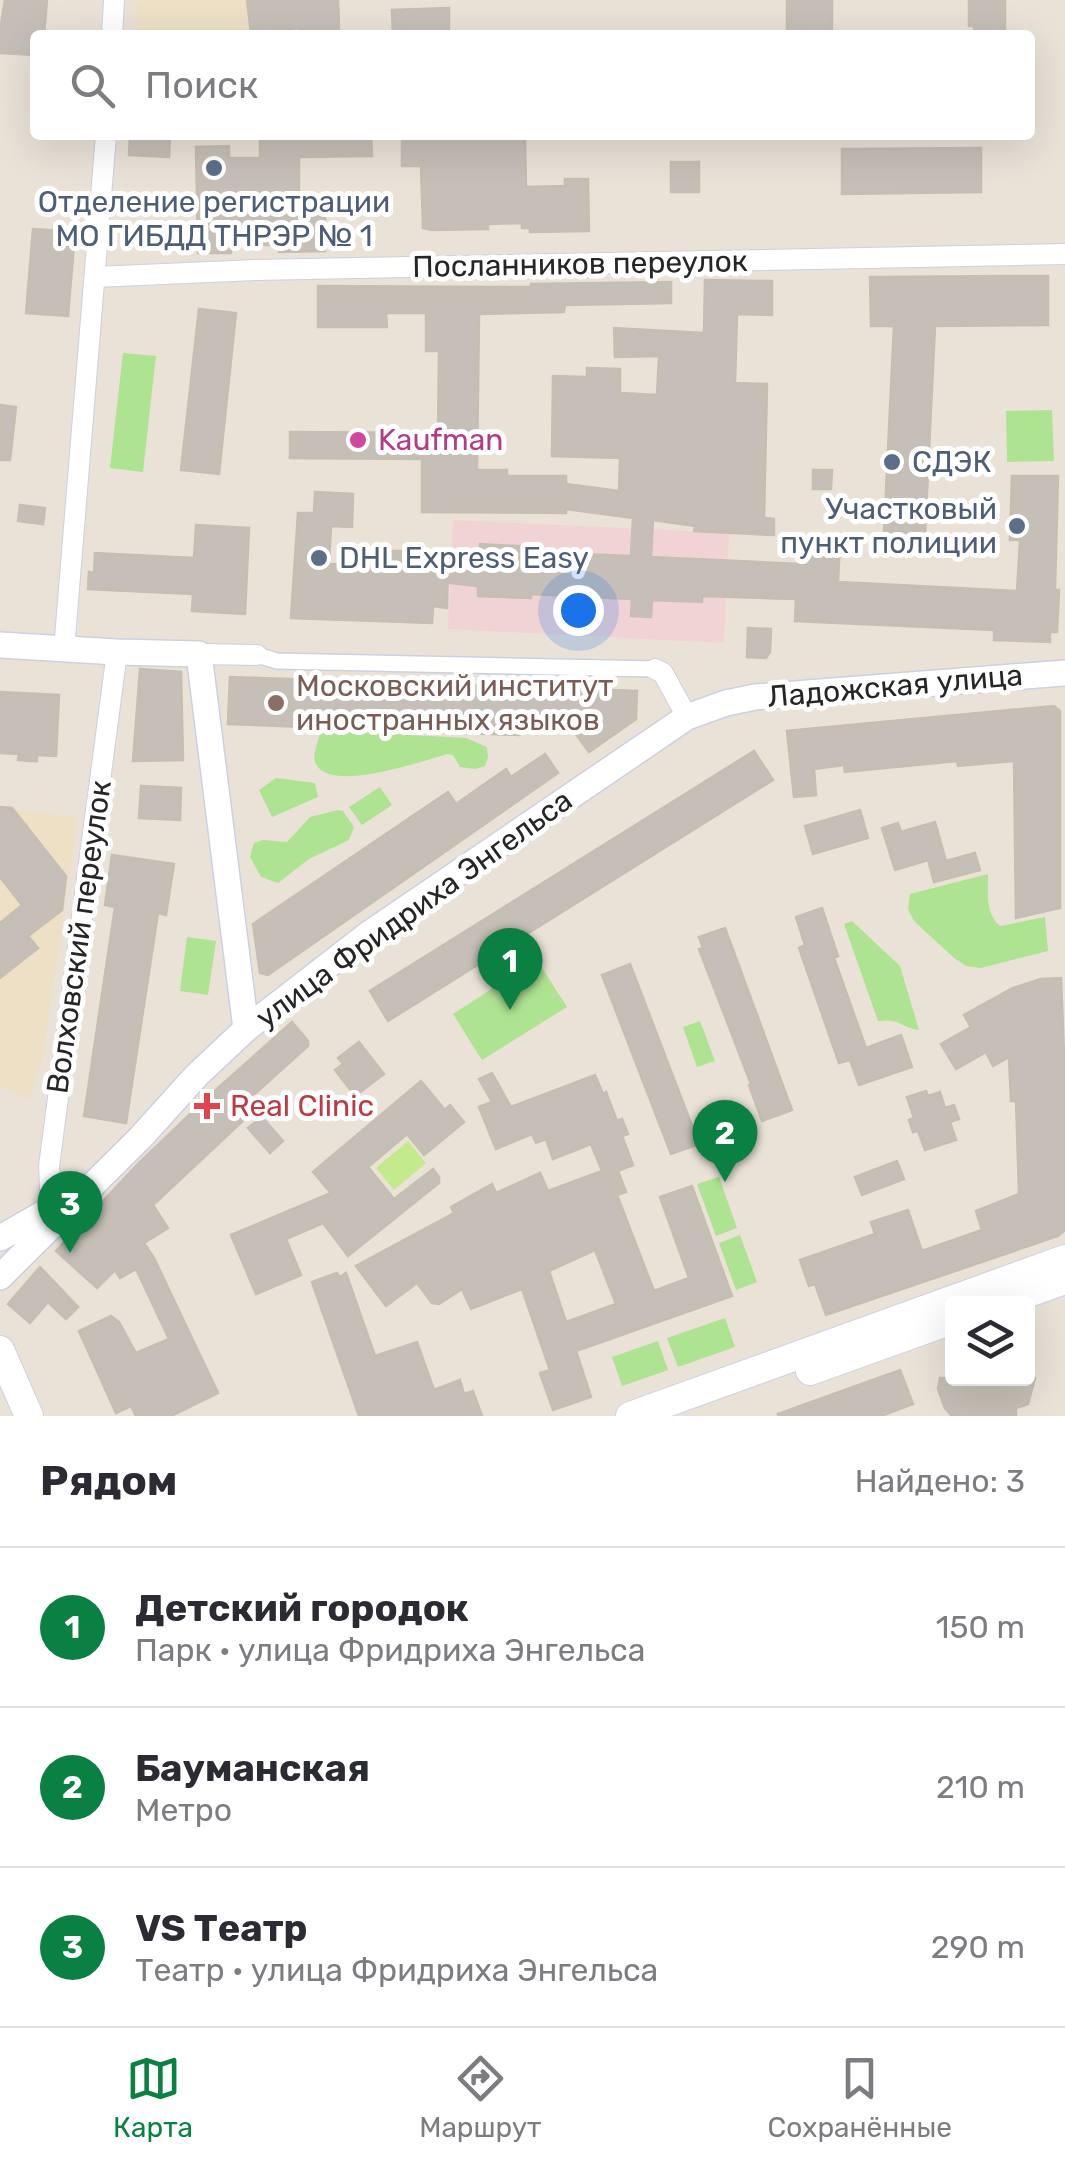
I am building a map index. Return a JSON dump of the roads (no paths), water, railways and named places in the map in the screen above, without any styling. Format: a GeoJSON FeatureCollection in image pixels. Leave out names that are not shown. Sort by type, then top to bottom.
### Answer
{"type":"FeatureCollection","features":[{"type":"Feature","properties":{"kind":"main road"},"geometry":{"type":"LineString","coordinates":[[630,1416],[1065,1259]]}},
{"type":"Feature","properties":{"kind":"main road"},"geometry":{"type":"LineString","coordinates":[[1020,1296],[1065,1280]]}},
{"type":"Feature","properties":{"kind":"main road"},"geometry":{"type":"LineString","coordinates":[[681,1416],[945,1322]]}},
{"type":"Feature","properties":{"kind":"main road"},"geometry":{"type":"LineString","coordinates":[[0,1350],[29,1416]]}},
{"type":"Feature","properties":{"kind":"street"},"geometry":{"type":"LineString","coordinates":[[112,30],[114,0]]}},
{"type":"Feature","properties":{"kind":"street"},"geometry":{"type":"LineString","coordinates":[[64,650],[106,140]]}},
{"type":"Feature","properties":{"kind":"street","name":"Посланников переулок"},"geometry":{"type":"LineString","coordinates":[[95,277],[256,270],[1065,254]]}},
{"type":"Feature","properties":{"kind":"street"},"geometry":{"type":"LineString","coordinates":[[0,644],[64,650],[258,655],[277,660],[655,669],[662,673],[688,717]]}},
{"type":"Feature","properties":{"kind":"street","name":"Волховский переулок"},"geometry":{"type":"LineString","coordinates":[[54,1215],[49,1166],[118,652]]}},
{"type":"Feature","properties":{"kind":"street"},"geometry":{"type":"LineString","coordinates":[[199,654],[246,1029]]}},
{"type":"Feature","properties":{"kind":"street","name":"Ладожская улица"},"geometry":{"type":"LineString","coordinates":[[726,702],[1065,673]]}},
{"type":"Feature","properties":{"kind":"street","name":"улица Фридриха Энгельса"},"geometry":{"type":"LineString","coordinates":[[0,1277],[54,1215],[95,1183],[246,1029],[370,934],[688,717],[726,702]]}},
{"type":"Feature","properties":{"kind":"street"},"geometry":{"type":"LineString","coordinates":[[0,1238],[54,1215]]}},
{"type":"Feature","properties":{"kind":"place","name":"Отделение регистрации МО ГИБДД ТНРЭР № 1"},"geometry":{"type":"Point","coordinates":[214,168]}},
{"type":"Feature","properties":{"kind":"place","name":"Kaufman"},"geometry":{"type":"Point","coordinates":[358,440]}},
{"type":"Feature","properties":{"kind":"place","name":"СДЭК"},"geometry":{"type":"Point","coordinates":[892,462]}},
{"type":"Feature","properties":{"kind":"place","name":"Участковый пункт полиции"},"geometry":{"type":"Point","coordinates":[1017,526]}},
{"type":"Feature","properties":{"kind":"place","name":"DHL Express Easy"},"geometry":{"type":"Point","coordinates":[319,558]}},
{"type":"Feature","properties":{"kind":"place","name":"Московский институт иностранных языков"},"geometry":{"type":"Point","coordinates":[276,703]}},
{"type":"Feature","properties":{"kind":"place","name":"Детский городок"},"geometry":{"type":"Point","coordinates":[510,1010]}},
{"type":"Feature","properties":{"kind":"place","name":"Real Clinic"},"geometry":{"type":"Point","coordinates":[207,1106]}},
{"type":"Feature","properties":{"kind":"place","name":"Бауманская"},"geometry":{"type":"Point","coordinates":[725,1182]}},
{"type":"Feature","properties":{"kind":"place","name":"VS Театр"},"geometry":{"type":"Point","coordinates":[70,1253]}}]}
